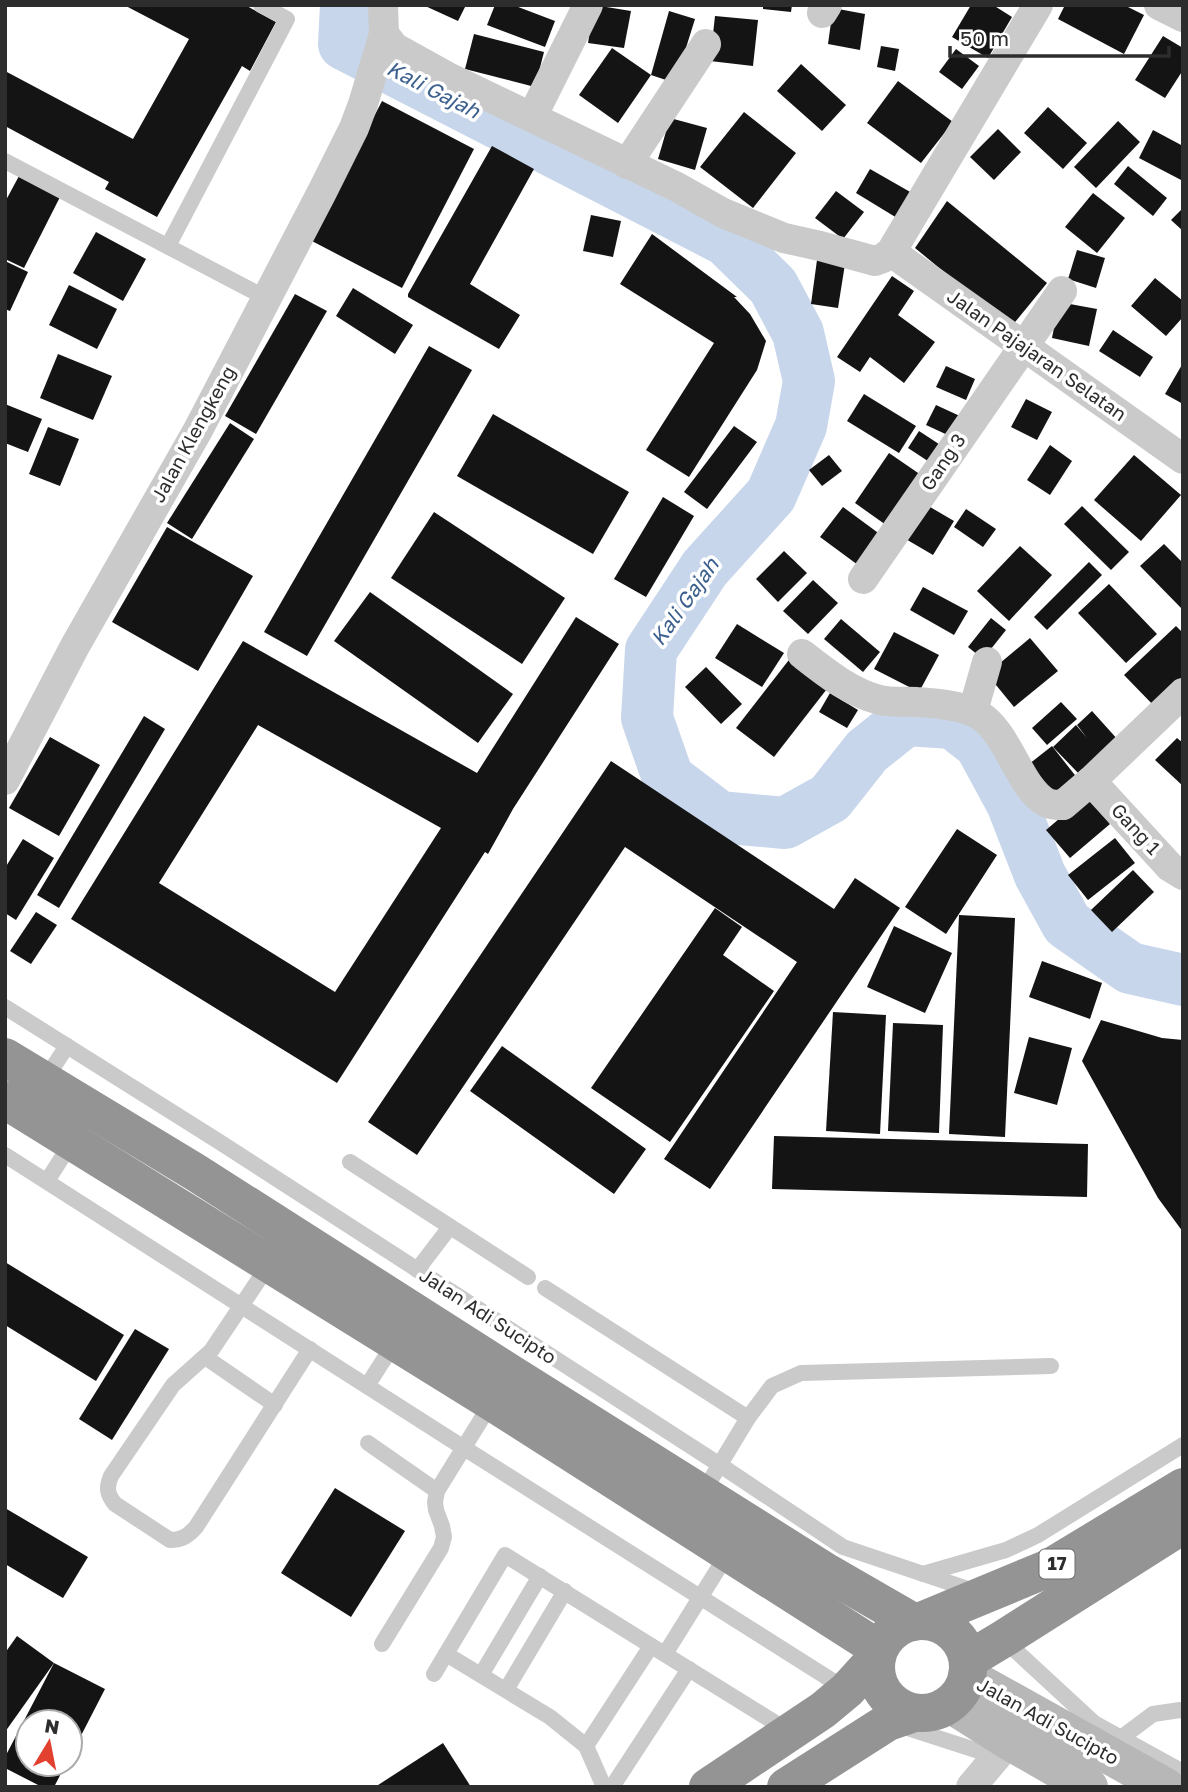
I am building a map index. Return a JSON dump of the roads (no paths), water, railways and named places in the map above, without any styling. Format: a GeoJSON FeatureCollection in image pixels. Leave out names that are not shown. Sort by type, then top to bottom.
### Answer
{"type":"FeatureCollection","features":[{"type":"Feature","properties":{"kind":"highway","name":"Jalan Adi Sucipto"},"geometry":{"type":"LineString","coordinates":[[5,1057],[25,1097],[73,1141],[270,1264],[418,1305]]}},
{"type":"Feature","properties":{"kind":"highway","name":"Jalan Adi Sucipto"},"geometry":{"type":"LineString","coordinates":[[25,1097],[206,1157],[418,1305],[501,1387],[729,1553],[878,1653]]}},
{"type":"Feature","properties":{"kind":"highway","name":"Jalan Adi Sucipto"},"geometry":{"type":"LineString","coordinates":[[501,1387],[711,1480],[828,1573],[917,1621]]}},
{"type":"Feature","properties":{"kind":"highway","name":"17"},"geometry":{"type":"LineString","coordinates":[[708,1787],[823,1710],[847,1690],[878,1653],[885,1639],[902,1625],[1049,1568],[1175,1475]]}},
{"type":"Feature","properties":{"kind":"highway","name":"17"},"geometry":{"type":"LineString","coordinates":[[786,1787],[901,1717],[939,1710],[962,1680],[1003,1639],[1183,1525]]}},
{"type":"Feature","properties":{"kind":"highway"},"geometry":{"type":"LineString","coordinates":[[917,1621],[934,1623],[957,1636],[964,1647],[962,1680]]}},
{"type":"Feature","properties":{"kind":"highway"},"geometry":{"type":"LineString","coordinates":[[878,1653],[876,1672],[880,1686],[888,1699],[900,1708],[901,1717]]}},
{"type":"Feature","properties":{"kind":"main road","name":"Jalan Adi Sucipto"},"geometry":{"type":"LineString","coordinates":[[962,1680],[1009,1756],[1089,1787]]}},
{"type":"Feature","properties":{"kind":"main road","name":"Jalan Adi Sucipto"},"geometry":{"type":"LineString","coordinates":[[962,1680],[1166,1787]]}},
{"type":"Feature","properties":{"kind":"street"},"geometry":{"type":"LineString","coordinates":[[531,117],[588,5]]}},
{"type":"Feature","properties":{"kind":"street"},"geometry":{"type":"LineString","coordinates":[[383,25],[394,47],[450,78],[677,187],[723,213],[784,238],[874,261],[891,252],[1038,5]]}},
{"type":"Feature","properties":{"kind":"street"},"geometry":{"type":"LineString","coordinates":[[1159,5],[1183,17]]}},
{"type":"Feature","properties":{"kind":"street","name":"Jalan Klengkeng"},"geometry":{"type":"LineString","coordinates":[[5,780],[75,646],[198,430],[253,291],[322,192],[363,104],[383,25]]}},
{"type":"Feature","properties":{"kind":"street"},"geometry":{"type":"LineString","coordinates":[[627,164],[706,44]]}},
{"type":"Feature","properties":{"kind":"street","name":"Jalan Pajajaran Selatan"},"geometry":{"type":"LineString","coordinates":[[891,252],[1183,459]]}},
{"type":"Feature","properties":{"kind":"street","name":"Gang 3"},"geometry":{"type":"LineString","coordinates":[[863,579],[1062,291]]}},
{"type":"Feature","properties":{"kind":"street"},"geometry":{"type":"LineString","coordinates":[[802,654],[842,682],[882,701],[933,703],[973,711],[987,720],[1004,742],[1031,789],[1049,804],[1063,805],[1183,693]]}},
{"type":"Feature","properties":{"kind":"street"},"geometry":{"type":"LineString","coordinates":[[973,711],[987,662]]}},
{"type":"Feature","properties":{"kind":"street","name":"Gang 1"},"geometry":{"type":"LineString","coordinates":[[1091,781],[1170,867],[1183,875]]}},
{"type":"Feature","properties":{"kind":"street"},"geometry":{"type":"LineString","coordinates":[[971,1787],[1009,1756]]}},
{"type":"Feature","properties":{"kind":"lane"},"geometry":{"type":"LineString","coordinates":[[168,246],[287,19],[261,5]]}},
{"type":"Feature","properties":{"kind":"lane"},"geometry":{"type":"LineString","coordinates":[[5,161],[253,291]]}},
{"type":"Feature","properties":{"kind":"lane","name":"Jalan Adi Sucipto"},"geometry":{"type":"LineString","coordinates":[[5,1007],[67,1046],[206,1157],[417,1270],[418,1305],[711,1480],[843,1547],[985,1594]]}},
{"type":"Feature","properties":{"kind":"lane"},"geometry":{"type":"LineString","coordinates":[[25,1097],[67,1046]]}},
{"type":"Feature","properties":{"kind":"lane"},"geometry":{"type":"LineString","coordinates":[[47,1181],[73,1141]]}},
{"type":"Feature","properties":{"kind":"lane"},"geometry":{"type":"LineString","coordinates":[[5,1155],[847,1690]]}},
{"type":"Feature","properties":{"kind":"lane"},"geometry":{"type":"LineString","coordinates":[[350,1162],[528,1278]]}},
{"type":"Feature","properties":{"kind":"lane"},"geometry":{"type":"LineString","coordinates":[[417,1270],[450,1227]]}},
{"type":"Feature","properties":{"kind":"lane"},"geometry":{"type":"LineString","coordinates":[[270,1264],[211,1351],[173,1385],[117,1467],[107,1486],[108,1496],[115,1504],[170,1540],[179,1540],[189,1535],[310,1349]]}},
{"type":"Feature","properties":{"kind":"lane"},"geometry":{"type":"LineString","coordinates":[[545,1288],[748,1418]]}},
{"type":"Feature","properties":{"kind":"lane"},"geometry":{"type":"LineString","coordinates":[[368,1386],[418,1305]]}},
{"type":"Feature","properties":{"kind":"lane"},"geometry":{"type":"LineString","coordinates":[[205,1357],[275,1405]]}},
{"type":"Feature","properties":{"kind":"lane"},"geometry":{"type":"LineString","coordinates":[[711,1480],[748,1418],[772,1386],[801,1373],[1051,1366]]}},
{"type":"Feature","properties":{"kind":"lane"},"geometry":{"type":"LineString","coordinates":[[382,1644],[441,1548],[444,1536],[436,1510],[438,1491],[501,1387]]}},
{"type":"Feature","properties":{"kind":"lane"},"geometry":{"type":"LineString","coordinates":[[368,1443],[438,1491]]}},
{"type":"Feature","properties":{"kind":"lane"},"geometry":{"type":"LineString","coordinates":[[923,1574],[1006,1550],[1175,1475],[1183,1445]]}},
{"type":"Feature","properties":{"kind":"lane"},"geometry":{"type":"LineString","coordinates":[[586,1746],[701,1597],[729,1553]]}},
{"type":"Feature","properties":{"kind":"lane"},"geometry":{"type":"LineString","coordinates":[[434,1674],[505,1555],[791,1732]]}},
{"type":"Feature","properties":{"kind":"lane"},"geometry":{"type":"LineString","coordinates":[[481,1675],[540,1576]]}},
{"type":"Feature","properties":{"kind":"lane"},"geometry":{"type":"LineString","coordinates":[[506,1690],[565,1591]]}},
{"type":"Feature","properties":{"kind":"lane","name":"Jalan Adi Sucipto"},"geometry":{"type":"LineString","coordinates":[[1003,1639],[1094,1723],[1183,1772]]}},
{"type":"Feature","properties":{"kind":"lane"},"geometry":{"type":"LineString","coordinates":[[446,1654],[550,1717],[586,1746],[604,1787]]}},
{"type":"Feature","properties":{"kind":"lane"},"geometry":{"type":"LineString","coordinates":[[612,1787],[689,1669]]}},
{"type":"Feature","properties":{"kind":"lane"},"geometry":{"type":"LineString","coordinates":[[1121,1738],[1153,1714],[1183,1711]]}},
{"type":"Feature","properties":{"kind":"lane","name":"Jalan Adi Sucipto"},"geometry":{"type":"LineString","coordinates":[[901,1717],[1009,1756],[1066,1787]]}},
{"type":"Feature","properties":{"kind":"waterway","name":"Kali Gajah"},"geometry":{"type":"LineString","coordinates":[[346,5],[344,44],[726,240],[773,286],[798,333],[809,381],[801,426],[771,495],[705,568],[651,650],[647,718],[668,778],[719,817],[785,823],[830,798],[867,751],[906,720],[953,723],[980,744],[1012,803],[1040,875],[1067,924],[1130,968],[1183,980]]}}]}
